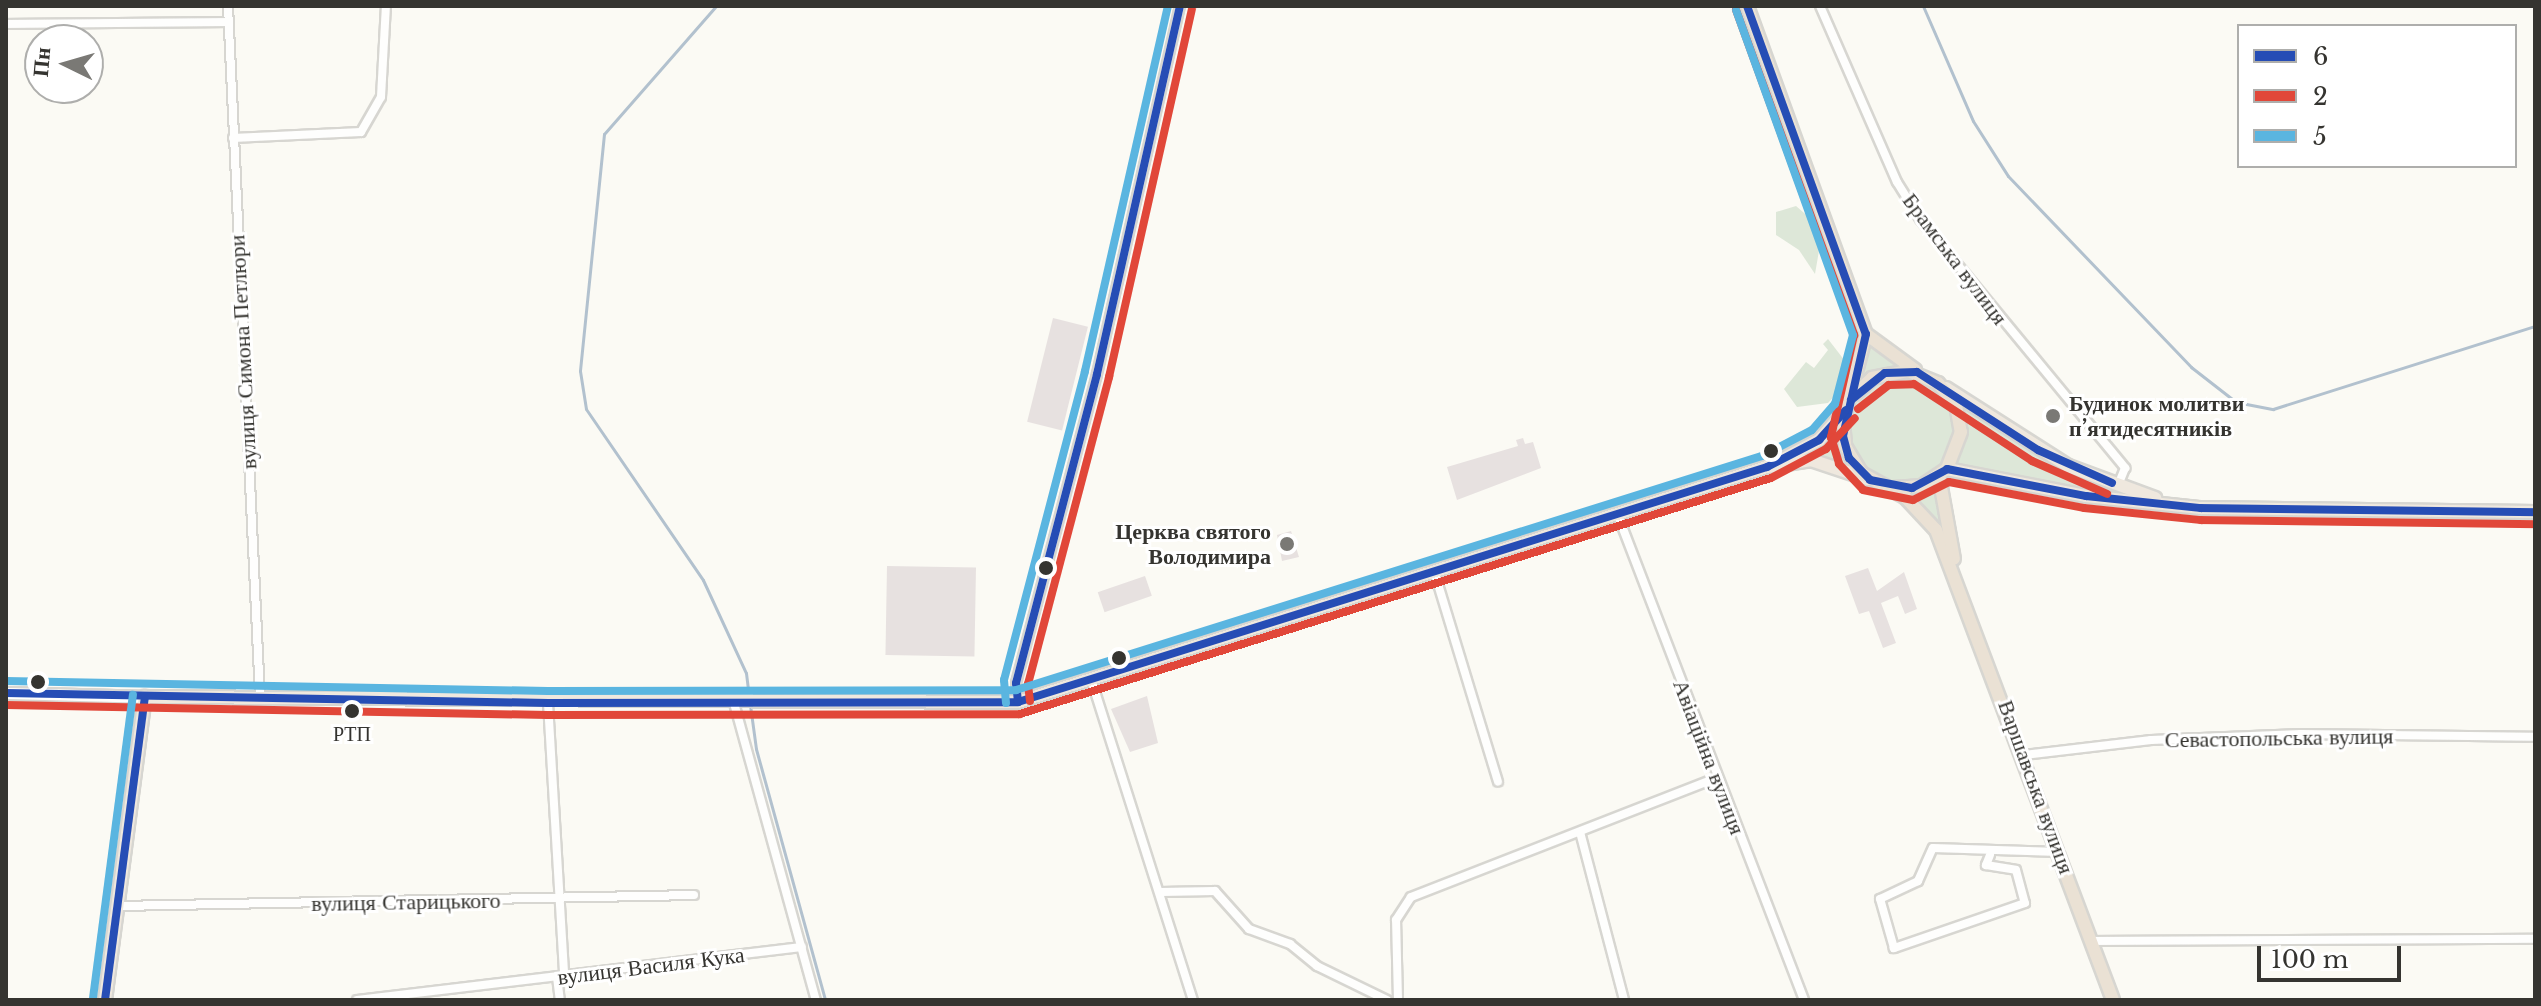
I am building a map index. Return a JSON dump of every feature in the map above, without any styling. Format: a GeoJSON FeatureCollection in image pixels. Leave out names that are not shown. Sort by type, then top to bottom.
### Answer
{"type":"FeatureCollection","features":[{"type":"Feature","properties":{"kind":"highway"},"geometry":{"type":"LineString","coordinates":[[1747,6],[1866,334],[1917,372],[1938,383],[1956,405],[1961,432],[1943,472],[1956,575]]}},
{"type":"Feature","properties":{"kind":"highway"},"geometry":{"type":"LineString","coordinates":[[1866,334],[1848,405],[1845,446],[1870,480],[1890,488],[1926,516],[1956,575]]}},
{"type":"Feature","properties":{"kind":"highway"},"geometry":{"type":"LineString","coordinates":[[1848,405],[1885,373],[1917,372]]}},
{"type":"Feature","properties":{"kind":"highway"},"geometry":{"type":"LineString","coordinates":[[1890,488],[1912,488],[1943,472]]}},
{"type":"Feature","properties":{"kind":"highway","name":"Варшавська вулиця"},"geometry":{"type":"LineString","coordinates":[[1956,575],[2113,1000]]}},
{"type":"Feature","properties":{"kind":"main road"},"geometry":{"type":"LineString","coordinates":[[1938,383],[2038,450],[2118,485],[2201,508]]}},
{"type":"Feature","properties":{"kind":"main road"},"geometry":{"type":"LineString","coordinates":[[1767,467],[1819,440],[1848,405]]}},
{"type":"Feature","properties":{"kind":"main road"},"geometry":{"type":"LineString","coordinates":[[6,693],[548,703],[1018,702],[1092,682],[1767,467],[1811,460],[1870,480]]}},
{"type":"Feature","properties":{"kind":"main road"},"geometry":{"type":"LineString","coordinates":[[1943,472],[2086,496],[2201,508],[2535,512]]}},
{"type":"Feature","properties":{"kind":"main road"},"geometry":{"type":"LineString","coordinates":[[105,1000],[145,697]]}},
{"type":"Feature","properties":{"kind":"street","name":"вулиця Симона Петлюри"},"geometry":{"type":"LineString","coordinates":[[228,6],[260,698]]}},
{"type":"Feature","properties":{"kind":"street"},"geometry":{"type":"LineString","coordinates":[[233,138],[361,132],[381,97],[386,6]]}},
{"type":"Feature","properties":{"kind":"street"},"geometry":{"type":"LineString","coordinates":[[1018,702],[1016,683],[1097,374],[1180,6]]}},
{"type":"Feature","properties":{"kind":"street","name":"Брамська вулиця"},"geometry":{"type":"LineString","coordinates":[[1820,6],[1897,182],[1920,219],[2125,468],[2118,485]]}},
{"type":"Feature","properties":{"kind":"street"},"geometry":{"type":"LineString","coordinates":[[6,24],[228,22]]}},
{"type":"Feature","properties":{"kind":"street","name":"Авіаційна вулиця"},"geometry":{"type":"LineString","coordinates":[[1617,513],[1716,778],[1804,1000]]}},
{"type":"Feature","properties":{"kind":"street"},"geometry":{"type":"LineString","coordinates":[[1434,571],[1498,781]]}},
{"type":"Feature","properties":{"kind":"street"},"geometry":{"type":"LineString","coordinates":[[1092,682],[1193,1000]]}},
{"type":"Feature","properties":{"kind":"street"},"geometry":{"type":"LineString","coordinates":[[548,703],[561,899],[560,1000]]}},
{"type":"Feature","properties":{"kind":"street"},"geometry":{"type":"LineString","coordinates":[[743,703],[816,1000]]}},
{"type":"Feature","properties":{"kind":"street","name":"Севастопольська вулиця"},"geometry":{"type":"LineString","coordinates":[[2024,755],[2151,740],[2301,734],[2535,737]]}},
{"type":"Feature","properties":{"kind":"street"},"geometry":{"type":"LineString","coordinates":[[1398,1000],[1396,920],[1411,897],[1716,778]]}},
{"type":"Feature","properties":{"kind":"street"},"geometry":{"type":"LineString","coordinates":[[1580,832],[1624,1000]]}},
{"type":"Feature","properties":{"kind":"street"},"geometry":{"type":"LineString","coordinates":[[1990,855],[1986,865],[2016,870],[2025,903],[1894,948],[1880,899],[1918,881],[1933,848],[1990,855],[2060,852]]}},
{"type":"Feature","properties":{"kind":"street"},"geometry":{"type":"LineString","coordinates":[[1161,892],[1215,891],[1249,929],[1290,944],[1317,966],[1387,1000]]}},
{"type":"Feature","properties":{"kind":"street","name":"вулиця Старицького"},"geometry":{"type":"LineString","coordinates":[[118,906],[694,895]]}},
{"type":"Feature","properties":{"kind":"street"},"geometry":{"type":"LineString","coordinates":[[2091,941],[2535,939]]}},
{"type":"Feature","properties":{"kind":"street","name":"вулиця Василя Кука"},"geometry":{"type":"LineString","coordinates":[[357,1000],[802,947]]}},
{"type":"Feature","properties":{"kind":"green space"},"geometry":{"type":"Polygon","coordinates":[[[1796,206],[1811,219],[1820,245],[1815,274],[1799,250],[1776,235],[1776,212],[1796,206]]]}},
{"type":"Feature","properties":{"kind":"green space"},"geometry":{"type":"Polygon","coordinates":[[[1866,334],[2011,434],[2136,492],[2201,508],[1947,469],[1939,476],[1952,545],[1916,505],[1840,467],[1790,462],[1846,410],[1866,334]]]}},
{"type":"Feature","properties":{"kind":"green space"},"geometry":{"type":"Polygon","coordinates":[[[1828,339],[1845,361],[1845,385],[1828,403],[1797,407],[1784,389],[1806,362],[1814,368],[1828,350],[1823,344],[1828,339]]]}},
{"type":"Feature","properties":{"kind":"building"},"geometry":{"type":"Polygon","coordinates":[[[1053,318],[1088,327],[1062,431],[1027,422],[1053,318]]]}},
{"type":"Feature","properties":{"kind":"building"},"geometry":{"type":"Polygon","coordinates":[[[1523,438],[1525,444],[1533,442],[1541,468],[1457,500],[1447,467],[1518,446],[1516,440],[1523,438]]]}},
{"type":"Feature","properties":{"kind":"building","name":"Церква святого Володимира"},"geometry":{"type":"Polygon","coordinates":[[[1291,531],[1299,557],[1282,561],[1277,535],[1291,531]]]}},
{"type":"Feature","properties":{"kind":"building"},"geometry":{"type":"Polygon","coordinates":[[[887,566],[976,568],[974,657],[885,655],[887,566]]]}},
{"type":"Feature","properties":{"kind":"building"},"geometry":{"type":"Polygon","coordinates":[[[1868,568],[1877,591],[1904,572],[1917,609],[1905,614],[1898,596],[1881,603],[1896,643],[1883,648],[1869,611],[1859,614],[1845,576],[1868,568]]]}},
{"type":"Feature","properties":{"kind":"building"},"geometry":{"type":"Polygon","coordinates":[[[1145,576],[1152,596],[1105,612],[1098,592],[1145,576]]]}},
{"type":"Feature","properties":{"kind":"building"},"geometry":{"type":"Polygon","coordinates":[[[1147,696],[1158,743],[1130,752],[1111,709],[1147,696]]]}},
{"type":"Feature","properties":{"kind":"waterway"},"geometry":{"type":"LineString","coordinates":[[716,6],[604,134],[580,371],[586,409],[703,580],[746,673],[749,697]]}},
{"type":"Feature","properties":{"kind":"waterway"},"geometry":{"type":"LineString","coordinates":[[1923,6],[1973,121],[2008,176],[2191,367],[2236,402],[2273,409],[2535,326]]}},
{"type":"Feature","properties":{"kind":"waterway"},"geometry":{"type":"LineString","coordinates":[[750,705],[756,749],[825,1000]]}},
{"type":"Feature","properties":{"kind":"transit line","name":"5"},"geometry":{"type":"LineString","coordinates":[[1006,703],[1004,680],[1085,371],[1168,6]]}},
{"type":"Feature","properties":{"kind":"transit line","name":"6"},"geometry":{"type":"LineString","coordinates":[[1018,702],[1016,683],[1097,374],[1180,6]]}},
{"type":"Feature","properties":{"kind":"transit line","name":"6"},"geometry":{"type":"LineString","coordinates":[[1747,6],[1866,334],[1843,436],[1849,458],[1870,480],[1912,488],[1947,469],[2086,496],[2201,508],[2535,512]]}},
{"type":"Feature","properties":{"kind":"transit line","name":"2"},"geometry":{"type":"LineString","coordinates":[[1030,701],[1028,684],[1109,377],[1192,9]]}},
{"type":"Feature","properties":{"kind":"transit line","name":"2"},"geometry":{"type":"LineString","coordinates":[[1736,10],[1854,335],[1831,437],[1839,464],[1863,490],[1913,500],[1949,482],[2084,508],[2201,520],[2535,524]]}},
{"type":"Feature","properties":{"kind":"transit line","name":"5"},"geometry":{"type":"LineString","coordinates":[[6,681],[548,691],[1016,690],[1762,456],[1812,430],[1835,404],[1853,335],[1736,10]]}},
{"type":"Feature","properties":{"kind":"transit line","name":"6"},"geometry":{"type":"LineString","coordinates":[[1851,400],[1885,373],[1917,372],[2038,450],[2112,483]]}},
{"type":"Feature","properties":{"kind":"transit line","name":"2"},"geometry":{"type":"LineString","coordinates":[[1858,409],[1889,385],[1914,384],[2032,461],[2107,494]]}},
{"type":"Feature","properties":{"kind":"transit line","name":"6"},"geometry":{"type":"LineString","coordinates":[[6,693],[548,703],[1018,702],[1767,467],[1819,440],[1846,410]]}},
{"type":"Feature","properties":{"kind":"transit line","name":"2"},"geometry":{"type":"LineString","coordinates":[[6,705],[548,715],[1020,714],[1771,478],[1826,449],[1855,418]]}},
{"type":"Feature","properties":{"kind":"transit line","name":"5"},"geometry":{"type":"LineString","coordinates":[[93,998],[133,695]]}},
{"type":"Feature","properties":{"kind":"transit line","name":"6"},"geometry":{"type":"LineString","coordinates":[[105,1000],[145,697]]}},
{"type":"Feature","properties":{"kind":"place","name":"Будинок молитви п’ятидесятників"},"geometry":{"type":"Point","coordinates":[2053,416]}},
{"type":"Feature","properties":{"kind":"place","name":"Церква святого Володимира"},"geometry":{"type":"Point","coordinates":[1287,544]}},
{"type":"Feature","properties":{"kind":"place","name":"РТП"},"geometry":{"type":"Point","coordinates":[352,711]}}]}
